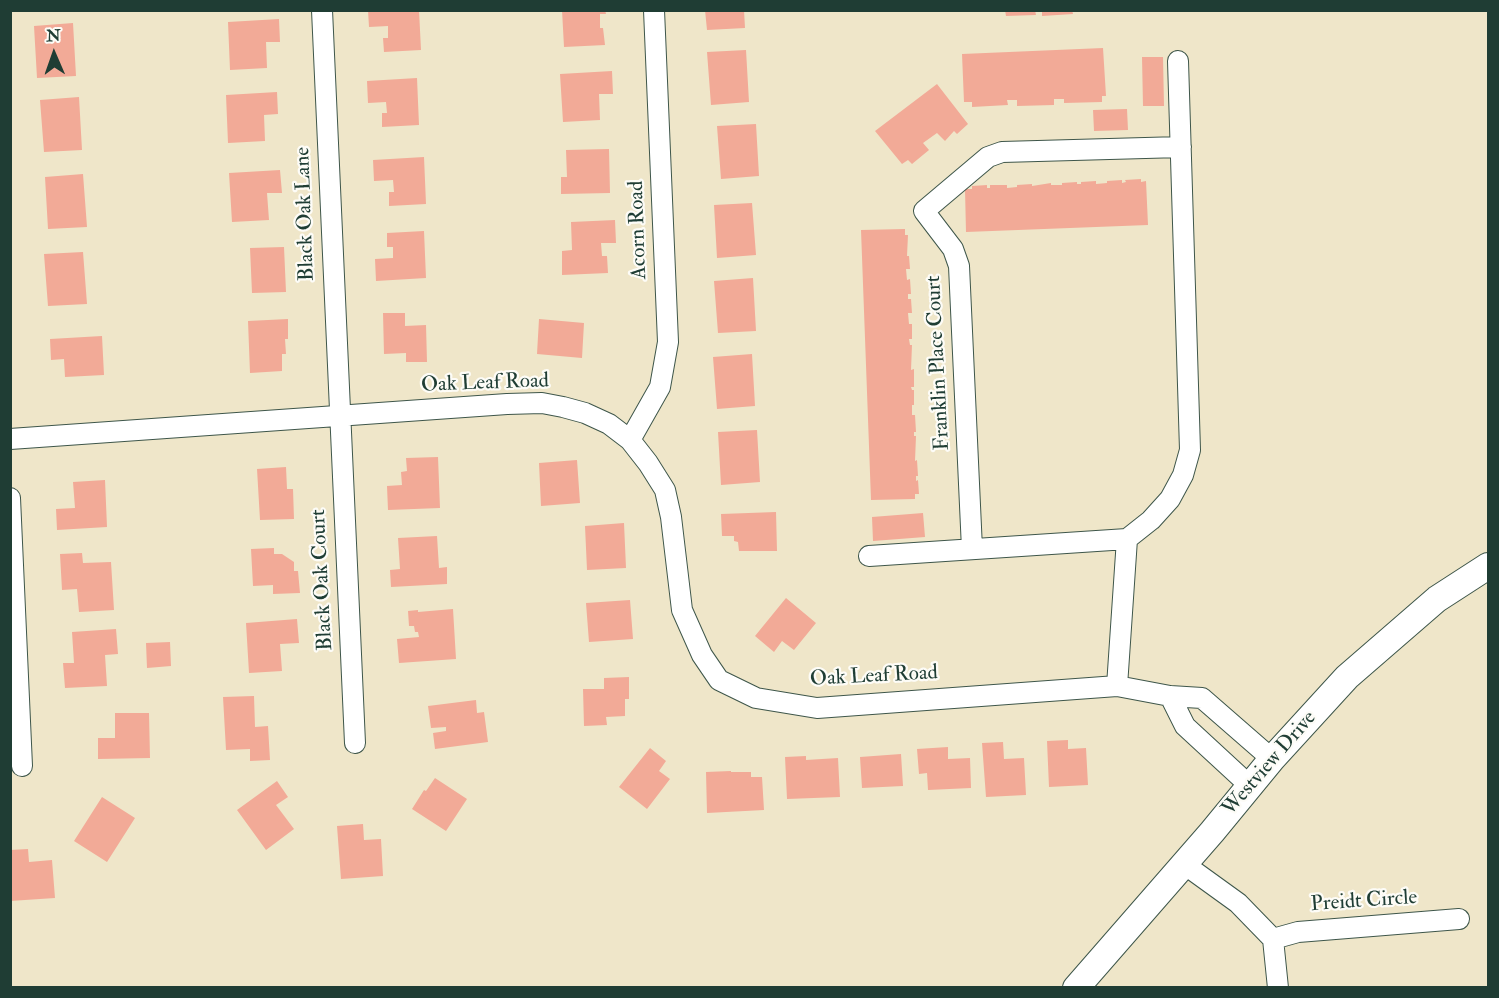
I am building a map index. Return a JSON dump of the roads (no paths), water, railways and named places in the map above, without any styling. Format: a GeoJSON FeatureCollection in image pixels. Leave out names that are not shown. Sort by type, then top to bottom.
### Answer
{"type":"FeatureCollection","features":[{"type":"Feature","properties":{"kind":"street","name":"Black Oak Lane"},"geometry":{"type":"LineString","coordinates":[[322,10],[339,415]]}},
{"type":"Feature","properties":{"kind":"street","name":"Acorn Road"},"geometry":{"type":"LineString","coordinates":[[630,440],[660,387],[668,342],[654,10]]}},
{"type":"Feature","properties":{"kind":"street"},"geometry":{"type":"LineString","coordinates":[[869,556],[1127,539],[1152,520],[1170,499],[1183,475],[1190,450],[1178,61]]}},
{"type":"Feature","properties":{"kind":"street","name":"Franklin Place Court"},"geometry":{"type":"LineString","coordinates":[[972,549],[959,266],[953,249],[924,211],[988,157],[1002,152],[1181,147]]}},
{"type":"Feature","properties":{"kind":"street","name":"Oak Leaf Road"},"geometry":{"type":"LineString","coordinates":[[10,439],[542,403],[585,413],[609,424],[630,440],[665,490],[671,517],[682,610],[702,656],[718,680],[756,699],[817,708],[1117,686],[1170,696],[1202,698],[1272,759]]}},
{"type":"Feature","properties":{"kind":"street","name":"Black Oak Court"},"geometry":{"type":"LineString","coordinates":[[339,415],[354,743]]}},
{"type":"Feature","properties":{"kind":"street"},"geometry":{"type":"LineString","coordinates":[[10,498],[22,766]]}},
{"type":"Feature","properties":{"kind":"street"},"geometry":{"type":"LineString","coordinates":[[1117,686],[1127,539]]}},
{"type":"Feature","properties":{"kind":"street","name":"Westview Drive"},"geometry":{"type":"LineString","coordinates":[[1076,987],[1272,759],[1347,677],[1437,599],[1488,566]]}},
{"type":"Feature","properties":{"kind":"street"},"geometry":{"type":"LineString","coordinates":[[1170,696],[1185,726],[1250,786]]}},
{"type":"Feature","properties":{"kind":"street"},"geometry":{"type":"LineString","coordinates":[[1184,864],[1238,903],[1273,939],[1278,987]]}},
{"type":"Feature","properties":{"kind":"street","name":"Preidt Circle"},"geometry":{"type":"LineString","coordinates":[[1273,939],[1298,932],[1459,919]]}}]}
